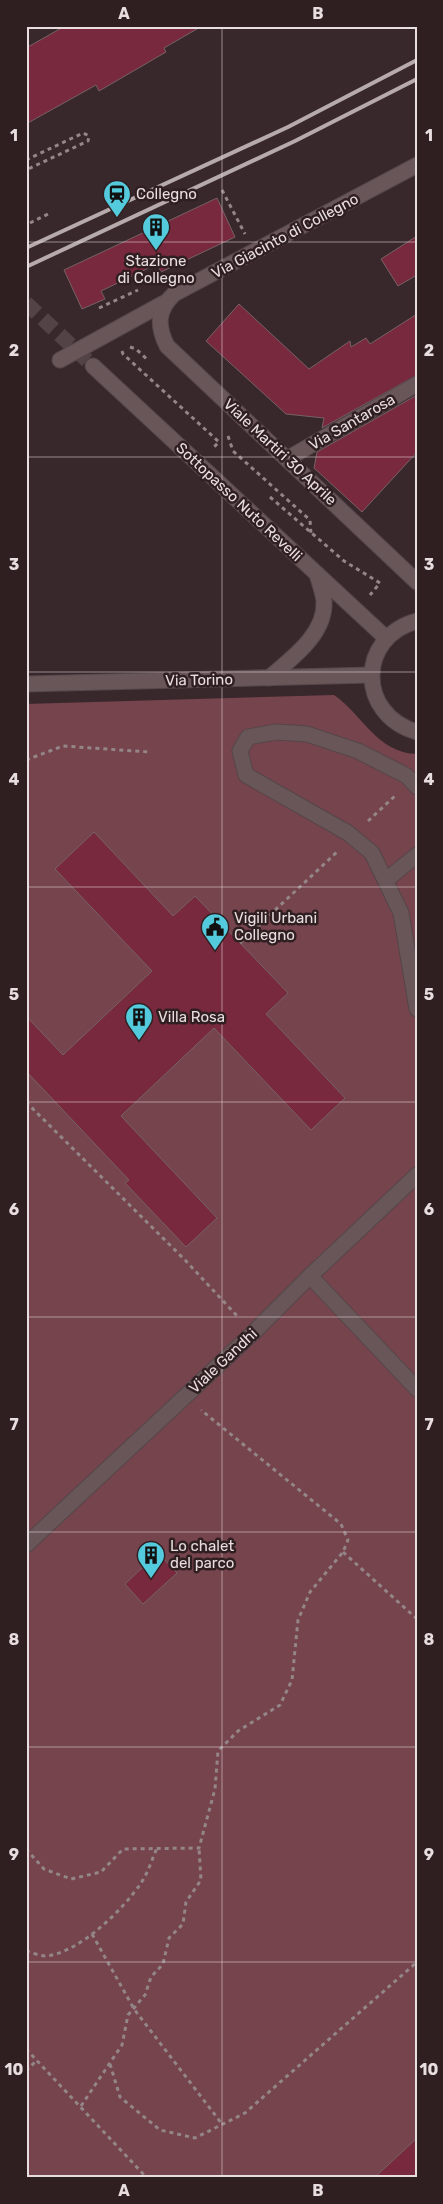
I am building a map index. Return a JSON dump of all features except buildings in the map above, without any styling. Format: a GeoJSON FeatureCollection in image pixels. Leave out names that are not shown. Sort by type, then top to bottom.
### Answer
{"type":"FeatureCollection","features":[{"type":"Feature","properties":{"kind":"street","name":"Via Giacinto di Collegno"},"geometry":{"type":"LineString","coordinates":[[60,360],[112,331],[162,309],[174,294],[415,170]]}},
{"type":"Feature","properties":{"kind":"street","name":"Viale Martiri 30 Aprile"},"geometry":{"type":"LineString","coordinates":[[162,309],[162,335],[167,346],[417,582]]}},
{"type":"Feature","properties":{"kind":"street","name":"Sottopasso Nuto Revelli"},"geometry":{"type":"LineString","coordinates":[[93,366],[386,638]]}},
{"type":"Feature","properties":{"kind":"street","name":"Via Santarosa"},"geometry":{"type":"LineString","coordinates":[[287,459],[417,384]]}},
{"type":"Feature","properties":{"kind":"street"},"geometry":{"type":"LineString","coordinates":[[269,678],[297,653],[312,636],[322,620],[324,600],[317,574]]}},
{"type":"Feature","properties":{"kind":"street"},"geometry":{"type":"LineString","coordinates":[[417,621],[403,625],[386,638],[375,655],[371,675],[375,696],[386,715],[403,728],[417,732]]}},
{"type":"Feature","properties":{"kind":"street","name":"Via Torino"},"geometry":{"type":"LineString","coordinates":[[26,684],[371,675]]}},
{"type":"Feature","properties":{"kind":"street"},"geometry":{"type":"LineString","coordinates":[[414,784],[407,776],[358,751],[308,734],[276,732],[248,737],[240,752],[246,775],[353,836],[372,853],[401,913],[417,1009]]}},
{"type":"Feature","properties":{"kind":"street"},"geometry":{"type":"LineString","coordinates":[[386,880],[417,854]]}},
{"type":"Feature","properties":{"kind":"street","name":"Viale Gandhi"},"geometry":{"type":"LineString","coordinates":[[26,1545],[253,1333],[310,1276],[417,1175]]}},
{"type":"Feature","properties":{"kind":"street"},"geometry":{"type":"LineString","coordinates":[[310,1276],[417,1390]]}},
{"type":"Feature","properties":{"kind":"path"},"geometry":{"type":"LineString","coordinates":[[26,160],[83,133],[89,136],[88,141],[26,170]]}},
{"type":"Feature","properties":{"kind":"path"},"geometry":{"type":"LineString","coordinates":[[222,190],[254,252]]}},
{"type":"Feature","properties":{"kind":"path"},"geometry":{"type":"LineString","coordinates":[[30,223],[50,213]]}},
{"type":"Feature","properties":{"kind":"path"},"geometry":{"type":"LineString","coordinates":[[98,308],[133,292]]}},
{"type":"Feature","properties":{"kind":"path"},"geometry":{"type":"LineString","coordinates":[[112,331],[120,344],[123,354],[219,442],[214,447]]}},
{"type":"Feature","properties":{"kind":"path"},"geometry":{"type":"LineString","coordinates":[[120,344],[136,349],[150,363]]}},
{"type":"Feature","properties":{"kind":"path"},"geometry":{"type":"LineString","coordinates":[[222,431],[230,438],[233,451],[310,520],[311,534]]}},
{"type":"Feature","properties":{"kind":"path"},"geometry":{"type":"LineString","coordinates":[[26,760],[63,746],[149,752]]}},
{"type":"Feature","properties":{"kind":"path"},"geometry":{"type":"LineString","coordinates":[[240,943],[353,836],[414,784]]}},
{"type":"Feature","properties":{"kind":"path"},"geometry":{"type":"LineString","coordinates":[[26,1102],[185,1260],[253,1333]]}},
{"type":"Feature","properties":{"kind":"path"},"geometry":{"type":"LineString","coordinates":[[81,2106],[122,2045],[128,2015],[146,1995],[151,1977],[163,1964],[168,1938],[183,1924],[186,1902],[201,1880],[199,1848],[215,1789],[218,1750],[238,1731],[280,1705],[292,1680],[298,1620],[310,1592],[343,1552],[348,1540],[341,1524],[185,1396]]}},
{"type":"Feature","properties":{"kind":"path"},"geometry":{"type":"LineString","coordinates":[[343,1552],[417,1619]]}},
{"type":"Feature","properties":{"kind":"path"},"geometry":{"type":"LineString","coordinates":[[26,1951],[43,1956],[60,1953],[92,1934],[115,1913],[141,1883],[157,1848]]}},
{"type":"Feature","properties":{"kind":"path"},"geometry":{"type":"LineString","coordinates":[[26,1849],[44,1869],[71,1879],[101,1872],[123,1849],[199,1848]]}},
{"type":"Feature","properties":{"kind":"path"},"geometry":{"type":"LineString","coordinates":[[92,1934],[134,2009],[222,2124]]}},
{"type":"Feature","properties":{"kind":"path"},"geometry":{"type":"LineString","coordinates":[[110,2064],[120,2097],[160,2130],[195,2138],[245,2113],[417,1962]]}},
{"type":"Feature","properties":{"kind":"path"},"geometry":{"type":"LineString","coordinates":[[26,2049],[147,2178]]}},
{"type":"Feature","properties":{"kind":"path"},"geometry":{"type":"LineString","coordinates":[[26,2070],[37,2060]]}},
{"type":"Feature","properties":{"kind":"shaded area"},"geometry":{"type":"Polygon","coordinates":[[[334,695],[381,740],[403,752],[417,754],[417,2178],[26,2178],[26,704],[334,695]]]}},
{"type":"Feature","properties":{"kind":"tunnel"},"geometry":{"type":"LineString","coordinates":[[26,303],[93,366]]}},
{"type":"Feature","properties":{"kind":"railway"},"geometry":{"type":"LineString","coordinates":[[26,248],[288,127],[417,60]]}},
{"type":"Feature","properties":{"kind":"railway"},"geometry":{"type":"LineString","coordinates":[[26,267],[295,141],[417,79]]}},
{"type":"Feature","properties":{"kind":"place","name":"Collegno"},"geometry":{"type":"Point","coordinates":[117,218]}},
{"type":"Feature","properties":{"kind":"place","name":"Stazione di Collegno"},"geometry":{"type":"Point","coordinates":[156,251]}},
{"type":"Feature","properties":{"kind":"place","name":"Vigili Urbani Collegno"},"geometry":{"type":"Point","coordinates":[215,951]}},
{"type":"Feature","properties":{"kind":"place","name":"Villa Rosa"},"geometry":{"type":"Point","coordinates":[139,1041]}},
{"type":"Feature","properties":{"kind":"place","name":"Lo chalet del parco"},"geometry":{"type":"Point","coordinates":[151,1579]}}]}
